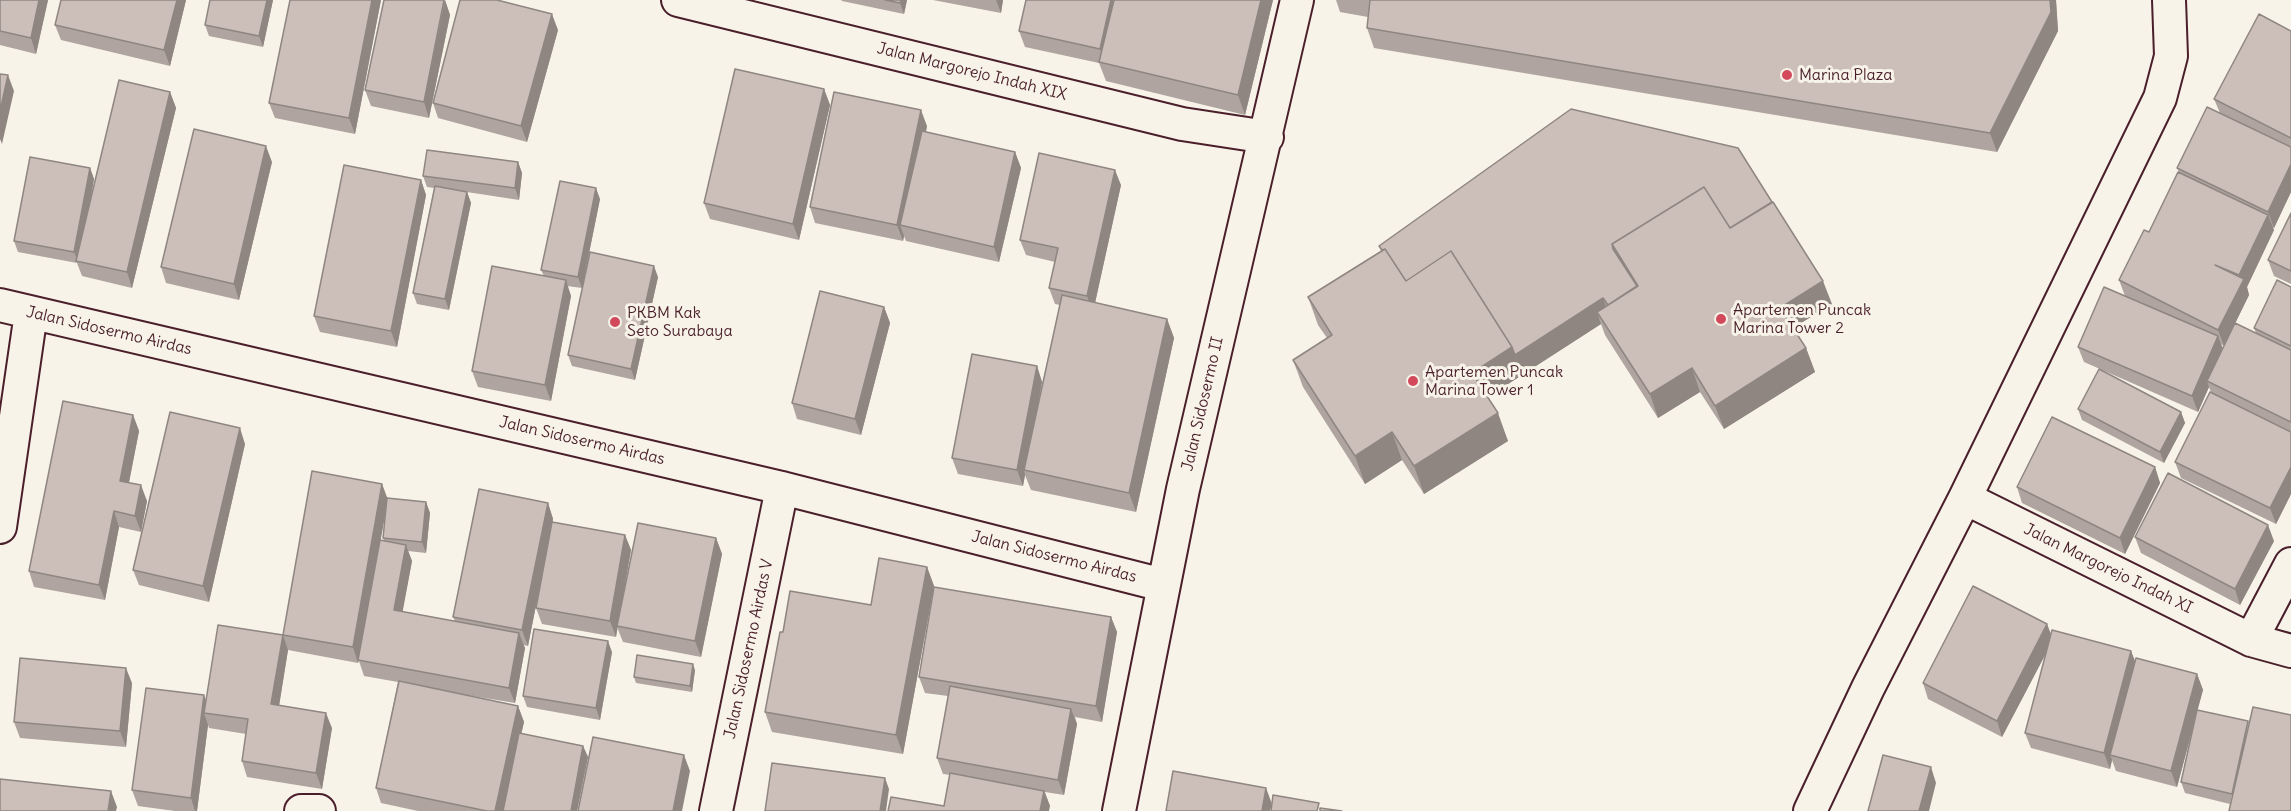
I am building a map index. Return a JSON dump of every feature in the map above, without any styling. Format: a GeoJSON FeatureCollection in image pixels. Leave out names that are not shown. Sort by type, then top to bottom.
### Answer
{"type":"FeatureCollection","features":[{"type":"Feature","properties":{"kind":"street","name":"Jalan Margorejo Indah XIX"},"geometry":{"type":"LineString","coordinates":[[678,0],[1182,124],[1267,137]]}},
{"type":"Feature","properties":{"kind":"street","name":"Jalan Sidosermo II"},"geometry":{"type":"LineString","coordinates":[[1119,811],[1183,489],[1267,137],[1297,0]]}},
{"type":"Feature","properties":{"kind":"street"},"geometry":{"type":"LineString","coordinates":[[1810,811],[1868,688],[1965,498],[2160,98],[2171,56],[2169,0]]}},
{"type":"Feature","properties":{"kind":"street","name":"Jalan Sidosermo Airdas"},"geometry":{"type":"LineString","coordinates":[[0,305],[782,488],[1163,585]]}},
{"type":"Feature","properties":{"kind":"street"},"geometry":{"type":"LineString","coordinates":[[0,527],[31,313]]}},
{"type":"Feature","properties":{"kind":"street","name":"Jalan Sidosermo Airdas V"},"geometry":{"type":"LineString","coordinates":[[716,811],[782,488]]}},
{"type":"Feature","properties":{"kind":"street","name":"Jalan Margorejo Indah XI"},"geometry":{"type":"LineString","coordinates":[[1965,498],[2251,640],[2291,651]]}},
{"type":"Feature","properties":{"kind":"street"},"geometry":{"type":"LineString","coordinates":[[2251,640],[2291,564]]}},
{"type":"Feature","properties":{"kind":"street"},"geometry":{"type":"LineString","coordinates":[[301,811],[319,811]]}},
{"type":"Feature","properties":{"kind":"building"},"geometry":{"type":"Polygon","coordinates":[[[0,0],[39,0],[31,38],[0,31],[0,0]]]}},
{"type":"Feature","properties":{"kind":"building"},"geometry":{"type":"Polygon","coordinates":[[[61,0],[177,0],[164,50],[55,25],[61,0]]]}},
{"type":"Feature","properties":{"kind":"building"},"geometry":{"type":"Polygon","coordinates":[[[210,0],[267,0],[259,36],[205,25],[210,0]]]}},
{"type":"Feature","properties":{"kind":"building"},"geometry":{"type":"Polygon","coordinates":[[[290,0],[372,0],[349,118],[269,103],[290,0]]]}},
{"type":"Feature","properties":{"kind":"building"},"geometry":{"type":"Polygon","coordinates":[[[384,0],[444,0],[424,102],[365,90],[384,0]]]}},
{"type":"Feature","properties":{"kind":"building"},"geometry":{"type":"Polygon","coordinates":[[[460,0],[497,0],[552,14],[521,126],[433,103],[460,0]]]}},
{"type":"Feature","properties":{"kind":"building"},"geometry":{"type":"Polygon","coordinates":[[[885,0],[901,0],[900,3],[885,0]]]}},
{"type":"Feature","properties":{"kind":"building"},"geometry":{"type":"Polygon","coordinates":[[[1026,0],[1111,0],[1100,49],[1019,31],[1026,0]]]}},
{"type":"Feature","properties":{"kind":"building"},"geometry":{"type":"Polygon","coordinates":[[[1114,0],[1261,0],[1238,95],[1099,62],[1114,0]]]}},
{"type":"Feature","properties":{"kind":"building","name":"Marina Plaza"},"geometry":{"type":"Polygon","coordinates":[[[1370,0],[2050,0],[2051,12],[1990,133],[1367,28],[1370,0]]]}},
{"type":"Feature","properties":{"kind":"building"},"geometry":{"type":"Polygon","coordinates":[[[2259,14],[2291,31],[2291,138],[2214,99],[2259,14]]]}},
{"type":"Feature","properties":{"kind":"building"},"geometry":{"type":"Polygon","coordinates":[[[735,69],[824,89],[793,224],[704,203],[735,69]]]}},
{"type":"Feature","properties":{"kind":"building"},"geometry":{"type":"Polygon","coordinates":[[[0,74],[8,75],[0,111],[0,74]]]}},
{"type":"Feature","properties":{"kind":"building"},"geometry":{"type":"Polygon","coordinates":[[[119,80],[170,92],[127,272],[76,261],[119,80]]]}},
{"type":"Feature","properties":{"kind":"building"},"geometry":{"type":"Polygon","coordinates":[[[834,92],[921,110],[897,225],[810,207],[834,92]]]}},
{"type":"Feature","properties":{"kind":"building"},"geometry":{"type":"Polygon","coordinates":[[[2207,107],[2291,147],[2291,164],[2268,212],[2177,168],[2207,107]]]}},
{"type":"Feature","properties":{"kind":"building"},"geometry":{"type":"Polygon","coordinates":[[[1571,109],[1738,148],[1772,202],[1730,228],[1704,187],[1612,244],[1637,286],[1608,305],[1603,298],[1515,355],[1451,251],[1406,281],[1385,249],[1382,250],[1379,246],[1571,109]]]}},
{"type":"Feature","properties":{"kind":"building"},"geometry":{"type":"Polygon","coordinates":[[[194,129],[266,146],[234,284],[161,267],[194,129]]]}},
{"type":"Feature","properties":{"kind":"building"},"geometry":{"type":"Polygon","coordinates":[[[922,131],[1015,152],[994,247],[900,225],[922,131]]]}},
{"type":"Feature","properties":{"kind":"building"},"geometry":{"type":"Polygon","coordinates":[[[427,150],[518,162],[515,188],[423,176],[427,150]]]}},
{"type":"Feature","properties":{"kind":"building"},"geometry":{"type":"Polygon","coordinates":[[[1039,153],[1115,170],[1087,296],[1049,288],[1058,248],[1020,240],[1039,153]]]}},
{"type":"Feature","properties":{"kind":"building"},"geometry":{"type":"Polygon","coordinates":[[[30,157],[90,168],[74,252],[14,241],[30,157]]]}},
{"type":"Feature","properties":{"kind":"building"},"geometry":{"type":"Polygon","coordinates":[[[344,165],[421,180],[391,331],[314,316],[344,165]]]}},
{"type":"Feature","properties":{"kind":"building"},"geometry":{"type":"Polygon","coordinates":[[[2178,172],[2268,215],[2239,275],[2215,265],[2244,279],[2218,330],[2119,280],[2144,230],[2149,232],[2178,172]]]}},
{"type":"Feature","properties":{"kind":"building"},"geometry":{"type":"Polygon","coordinates":[[[560,181],[596,188],[578,277],[541,270],[560,181]]]}},
{"type":"Feature","properties":{"kind":"building"},"geometry":{"type":"Polygon","coordinates":[[[435,186],[467,192],[445,299],[413,293],[435,186]]]}},
{"type":"Feature","properties":{"kind":"building","name":"Apartemen Puncak Marina Tower 2"},"geometry":{"type":"Polygon","coordinates":[[[1704,187],[1730,228],[1773,202],[1823,281],[1780,308],[1806,348],[1715,406],[1692,368],[1650,394],[1597,312],[1638,286],[1612,244],[1704,187]]]}},
{"type":"Feature","properties":{"kind":"building"},"geometry":{"type":"Polygon","coordinates":[[[2291,213],[2291,271],[2268,260],[2291,213]]]}},
{"type":"Feature","properties":{"kind":"building","name":"Apartemen Puncak Marina Tower 1"},"geometry":{"type":"Polygon","coordinates":[[[1385,249],[1406,281],[1451,251],[1512,347],[1472,373],[1498,413],[1414,466],[1392,432],[1355,456],[1293,360],[1332,335],[1308,297],[1385,249]]]}},
{"type":"Feature","properties":{"kind":"building","name":"PKBM Kak Seto Surabaya"},"geometry":{"type":"Polygon","coordinates":[[[590,252],[654,266],[631,369],[568,355],[590,252]]]}},
{"type":"Feature","properties":{"kind":"building"},"geometry":{"type":"Polygon","coordinates":[[[492,266],[566,280],[545,385],[472,371],[492,266]]]}},
{"type":"Feature","properties":{"kind":"building"},"geometry":{"type":"Polygon","coordinates":[[[2277,280],[2291,287],[2291,346],[2254,328],[2277,280]]]}},
{"type":"Feature","properties":{"kind":"building"},"geometry":{"type":"Polygon","coordinates":[[[2104,287],[2218,336],[2192,396],[2078,347],[2104,287]]]}},
{"type":"Feature","properties":{"kind":"building"},"geometry":{"type":"Polygon","coordinates":[[[820,291],[884,307],[855,419],[792,403],[820,291]]]}},
{"type":"Feature","properties":{"kind":"building"},"geometry":{"type":"Polygon","coordinates":[[[1062,295],[1167,319],[1129,493],[1024,470],[1062,295]]]}},
{"type":"Feature","properties":{"kind":"building"},"geometry":{"type":"Polygon","coordinates":[[[2235,323],[2291,350],[2291,422],[2207,381],[2235,323]]]}},
{"type":"Feature","properties":{"kind":"building"},"geometry":{"type":"Polygon","coordinates":[[[972,354],[1037,366],[1017,470],[952,458],[972,354]]]}},
{"type":"Feature","properties":{"kind":"building"},"geometry":{"type":"Polygon","coordinates":[[[2099,369],[2181,412],[2160,452],[2078,409],[2099,369]]]}},
{"type":"Feature","properties":{"kind":"building"},"geometry":{"type":"Polygon","coordinates":[[[2210,392],[2291,432],[2291,467],[2270,508],[2175,462],[2210,392]]]}},
{"type":"Feature","properties":{"kind":"building"},"geometry":{"type":"Polygon","coordinates":[[[63,401],[133,415],[120,481],[141,485],[135,516],[114,511],[99,585],[29,571],[63,401]]]}},
{"type":"Feature","properties":{"kind":"building"},"geometry":{"type":"Polygon","coordinates":[[[170,412],[240,428],[203,586],[133,570],[170,412]]]}},
{"type":"Feature","properties":{"kind":"building"},"geometry":{"type":"Polygon","coordinates":[[[2052,417],[2155,467],[2120,538],[2017,487],[2052,417]]]}},
{"type":"Feature","properties":{"kind":"building"},"geometry":{"type":"Polygon","coordinates":[[[312,471],[382,484],[353,647],[283,635],[312,471]]]}},
{"type":"Feature","properties":{"kind":"building"},"geometry":{"type":"Polygon","coordinates":[[[2168,473],[2268,525],[2235,589],[2135,537],[2168,473]]]}},
{"type":"Feature","properties":{"kind":"building"},"geometry":{"type":"Polygon","coordinates":[[[479,489],[548,503],[522,630],[453,617],[479,489]]]}},
{"type":"Feature","properties":{"kind":"building"},"geometry":{"type":"Polygon","coordinates":[[[387,498],[426,502],[422,542],[383,538],[387,498]]]}},
{"type":"Feature","properties":{"kind":"building"},"geometry":{"type":"Polygon","coordinates":[[[552,522],[625,535],[610,621],[536,608],[552,522]]]}},
{"type":"Feature","properties":{"kind":"building"},"geometry":{"type":"Polygon","coordinates":[[[638,523],[716,538],[695,641],[617,626],[638,523]]]}},
{"type":"Feature","properties":{"kind":"building"},"geometry":{"type":"Polygon","coordinates":[[[380,540],[406,545],[394,610],[519,633],[509,688],[358,660],[380,540]]]}},
{"type":"Feature","properties":{"kind":"building"},"geometry":{"type":"Polygon","coordinates":[[[879,558],[927,567],[896,735],[765,712],[790,591],[871,605],[879,558]]]}},
{"type":"Feature","properties":{"kind":"building"},"geometry":{"type":"Polygon","coordinates":[[[1973,586],[2047,624],[1997,721],[1923,683],[1973,586]]]}},
{"type":"Feature","properties":{"kind":"building"},"geometry":{"type":"Polygon","coordinates":[[[934,587],[1111,617],[1096,706],[919,677],[934,587]]]}},
{"type":"Feature","properties":{"kind":"building"},"geometry":{"type":"Polygon","coordinates":[[[218,625],[283,635],[271,704],[326,713],[316,773],[242,761],[248,719],[204,713],[218,625]]]}},
{"type":"Feature","properties":{"kind":"building"},"geometry":{"type":"Polygon","coordinates":[[[534,629],[608,641],[596,708],[523,696],[534,629]]]}},
{"type":"Feature","properties":{"kind":"building"},"geometry":{"type":"Polygon","coordinates":[[[2052,630],[2131,651],[2104,753],[2025,733],[2052,630]]]}},
{"type":"Feature","properties":{"kind":"building"},"geometry":{"type":"Polygon","coordinates":[[[637,655],[693,664],[690,686],[634,677],[637,655]]]}},
{"type":"Feature","properties":{"kind":"building"},"geometry":{"type":"Polygon","coordinates":[[[20,658],[126,668],[120,731],[14,722],[20,658]]]}},
{"type":"Feature","properties":{"kind":"building"},"geometry":{"type":"Polygon","coordinates":[[[2136,658],[2197,674],[2171,771],[2110,755],[2136,658]]]}},
{"type":"Feature","properties":{"kind":"building"},"geometry":{"type":"Polygon","coordinates":[[[399,681],[518,706],[495,811],[376,788],[399,681]]]}},
{"type":"Feature","properties":{"kind":"building"},"geometry":{"type":"Polygon","coordinates":[[[950,686],[1071,709],[1058,780],[937,758],[950,686]]]}},
{"type":"Feature","properties":{"kind":"building"},"geometry":{"type":"Polygon","coordinates":[[[146,688],[204,695],[191,798],[132,790],[146,688]]]}},
{"type":"Feature","properties":{"kind":"building"},"geometry":{"type":"Polygon","coordinates":[[[2253,707],[2291,715],[2291,811],[2229,811],[2253,707]]]}},
{"type":"Feature","properties":{"kind":"building"},"geometry":{"type":"Polygon","coordinates":[[[2197,710],[2248,721],[2232,794],[2181,782],[2197,710]]]}},
{"type":"Feature","properties":{"kind":"building"},"geometry":{"type":"Polygon","coordinates":[[[519,733],[583,746],[571,811],[503,811],[519,733]]]}},
{"type":"Feature","properties":{"kind":"building"},"geometry":{"type":"Polygon","coordinates":[[[593,737],[684,755],[673,811],[578,811],[593,737]]]}},
{"type":"Feature","properties":{"kind":"building"},"geometry":{"type":"Polygon","coordinates":[[[1883,755],[1931,767],[1919,811],[1868,811],[1883,755]]]}},
{"type":"Feature","properties":{"kind":"building"},"geometry":{"type":"Polygon","coordinates":[[[772,763],[885,778],[880,811],[765,811],[772,763]]]}},
{"type":"Feature","properties":{"kind":"building"},"geometry":{"type":"Polygon","coordinates":[[[1173,771],[1266,788],[1262,811],[1166,811],[1173,771]]]}},
{"type":"Feature","properties":{"kind":"building"},"geometry":{"type":"Polygon","coordinates":[[[950,773],[1044,791],[1040,811],[888,811],[891,797],[944,806],[950,773]]]}},
{"type":"Feature","properties":{"kind":"building"},"geometry":{"type":"Polygon","coordinates":[[[0,779],[111,791],[108,811],[0,811],[0,779]]]}},
{"type":"Feature","properties":{"kind":"building"},"geometry":{"type":"Polygon","coordinates":[[[1273,795],[1319,803],[1317,811],[1271,811],[1273,795]]]}},
{"type":"Feature","properties":{"kind":"building"},"geometry":{"type":"Polygon","coordinates":[[[1320,808],[1342,811],[1320,811],[1320,808]]]}},
{"type":"Feature","properties":{"kind":"place","name":"Marina Plaza"},"geometry":{"type":"Point","coordinates":[1787,75]}},
{"type":"Feature","properties":{"kind":"place","name":"Apartemen Puncak Marina Tower 2"},"geometry":{"type":"Point","coordinates":[1721,319]}},
{"type":"Feature","properties":{"kind":"place","name":"PKBM Kak Seto Surabaya"},"geometry":{"type":"Point","coordinates":[615,322]}},
{"type":"Feature","properties":{"kind":"place","name":"Apartemen Puncak Marina Tower 1"},"geometry":{"type":"Point","coordinates":[1413,381]}}]}
